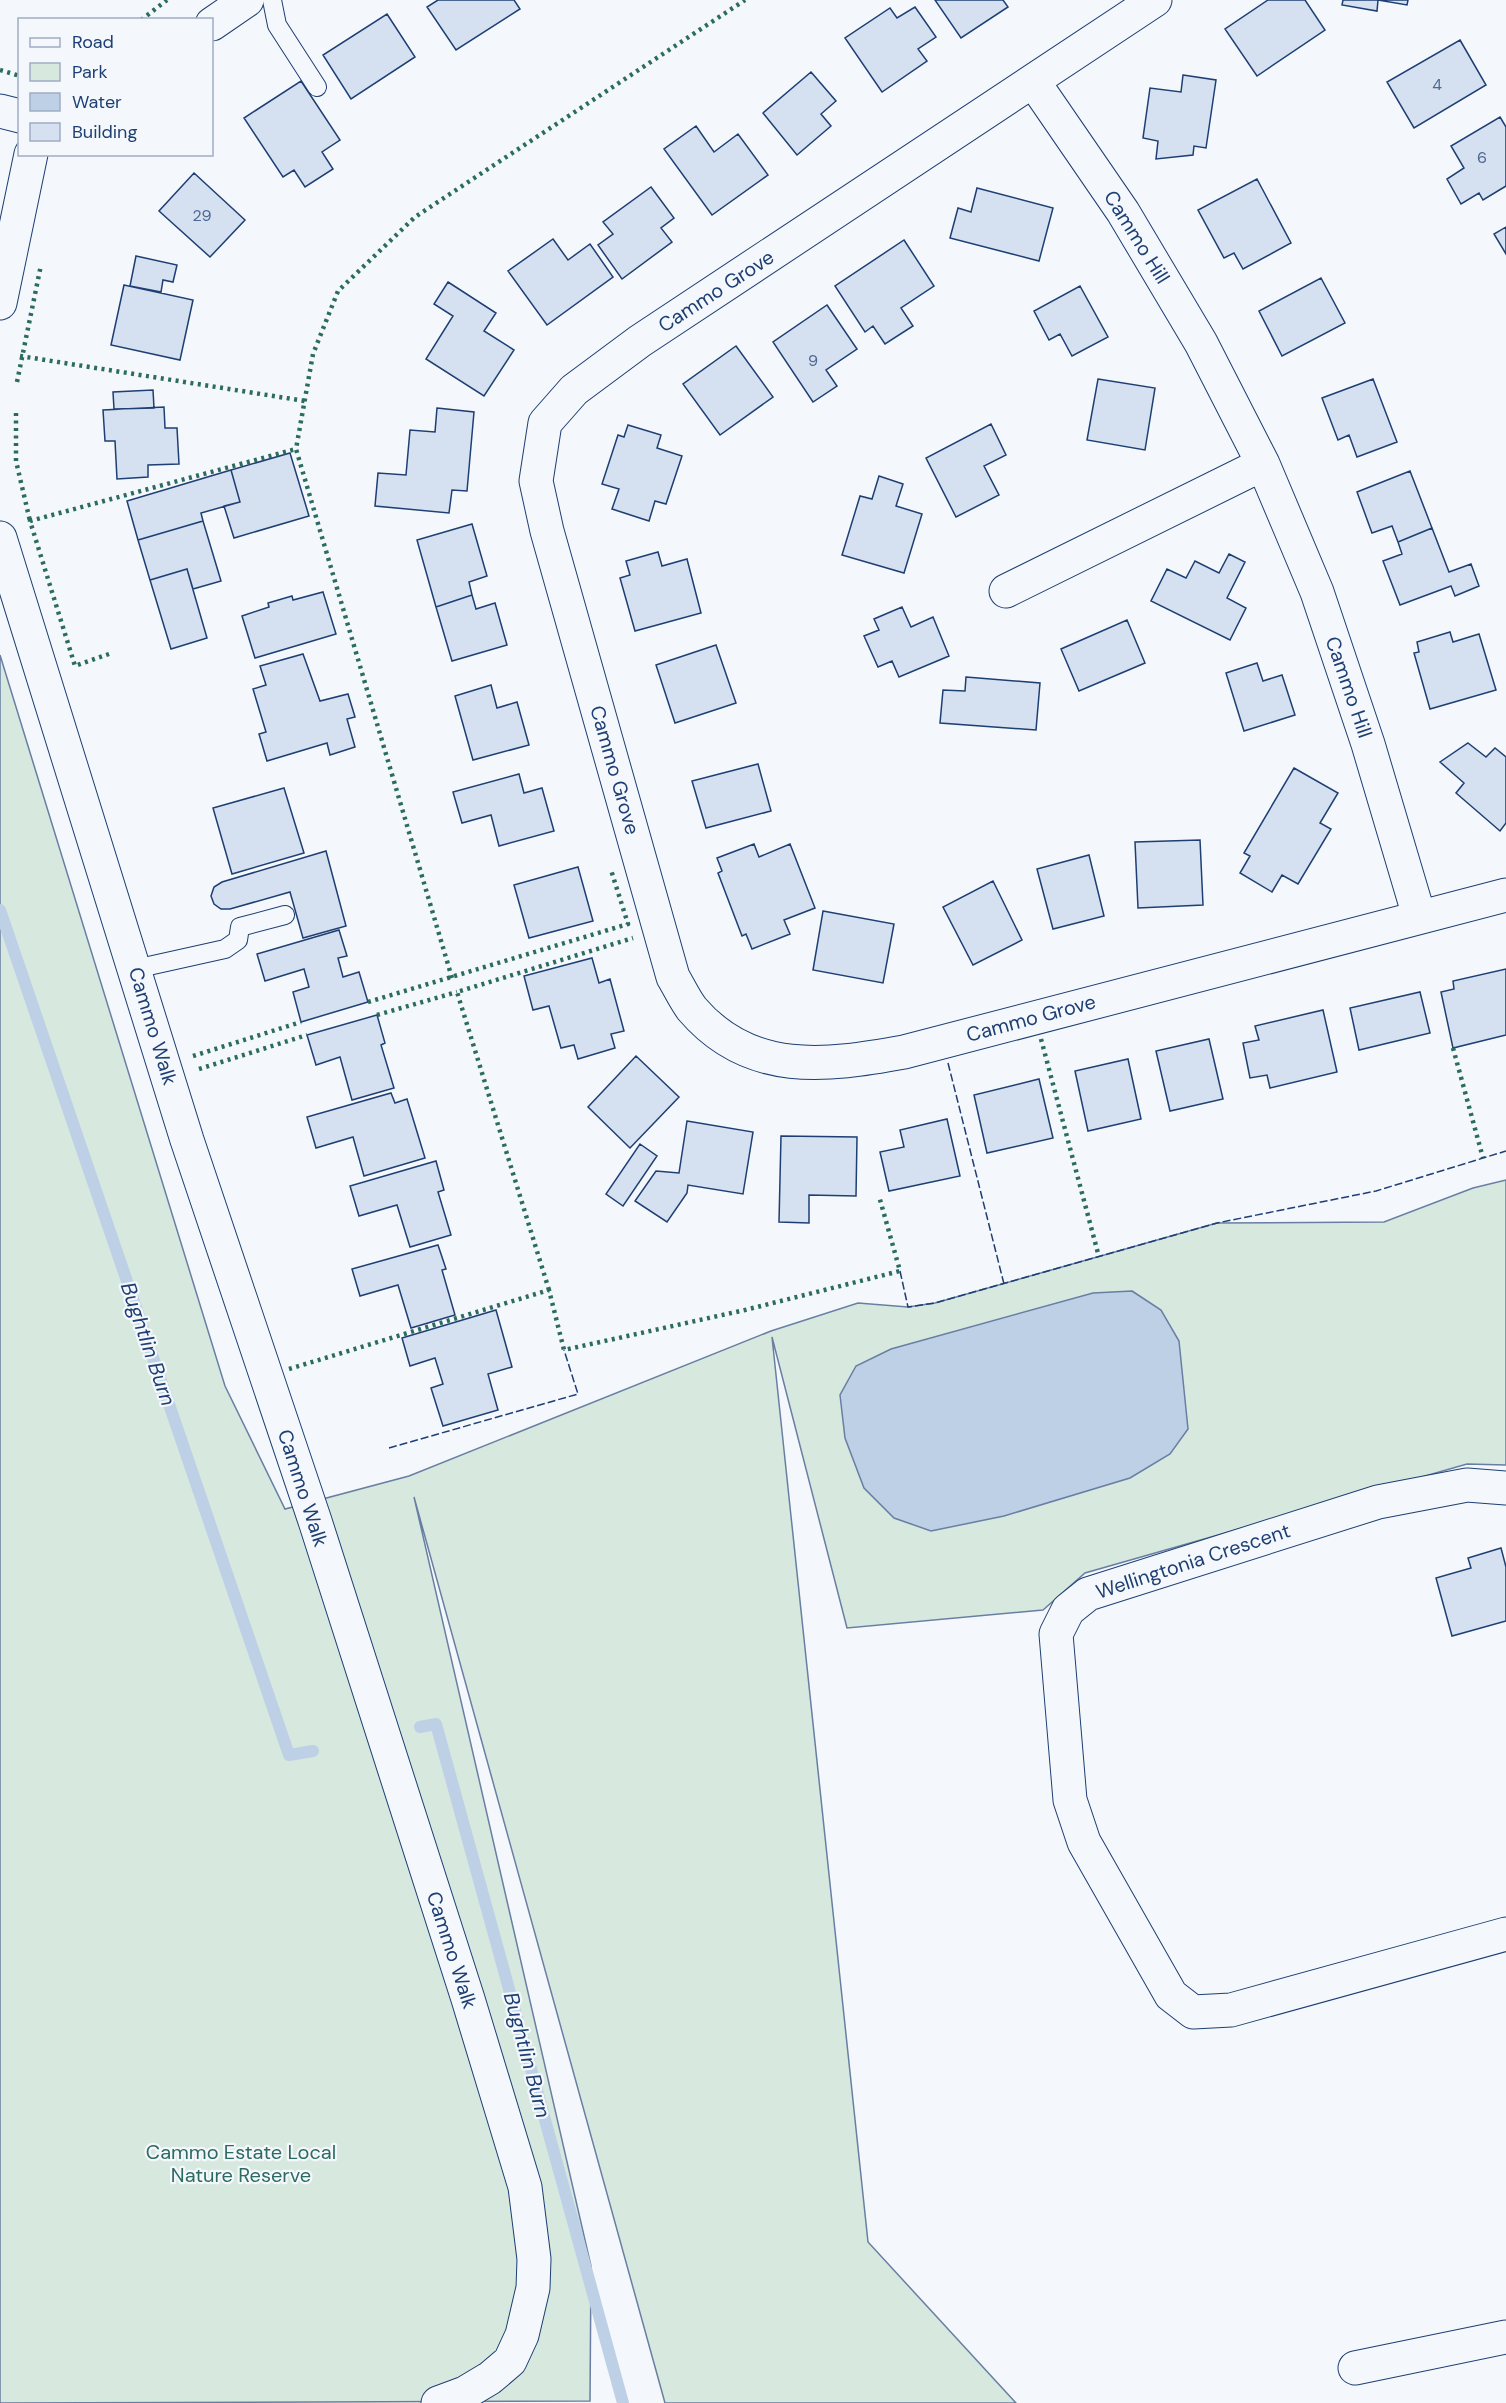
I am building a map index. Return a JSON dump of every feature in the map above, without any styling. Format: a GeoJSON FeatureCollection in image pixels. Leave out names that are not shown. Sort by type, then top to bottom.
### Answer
{"type":"FeatureCollection","features":[{"type":"Feature","properties":{"kind":"street"},"geometry":{"type":"LineString","coordinates":[[213,23],[247,0]]}},
{"type":"Feature","properties":{"kind":"street","name":"Cammo Grove"},"geometry":{"type":"LineString","coordinates":[[1155,0],[640,341],[574,390],[545,423],[536,481],[547,531],[673,977],[692,1008],[723,1037],[759,1054],[804,1064],[844,1063],[904,1052],[1506,895]]}},
{"type":"Feature","properties":{"kind":"street","name":"Cammo Hill"},"geometry":{"type":"LineString","coordinates":[[1033,81],[1123,212],[1202,343],[1263,464],[1317,592],[1368,744],[1419,916]]}},
{"type":"Feature","properties":{"kind":"street"},"geometry":{"type":"LineString","coordinates":[[0,111],[18,116]]}},
{"type":"Feature","properties":{"kind":"street"},"geometry":{"type":"LineString","coordinates":[[0,303],[31,156]]}},
{"type":"Feature","properties":{"kind":"street"},"geometry":{"type":"LineString","coordinates":[[1006,589],[1263,464]]}},
{"type":"Feature","properties":{"kind":"street","name":"Cammo Walk"},"geometry":{"type":"LineString","coordinates":[[0,538],[12,585],[135,969],[187,1140],[315,1521],[468,1999],[525,2187],[534,2259],[532,2288],[522,2335],[510,2361],[490,2378],[465,2393],[438,2403]]}},
{"type":"Feature","properties":{"kind":"street","name":"Wellingtonia Crescent"},"geometry":{"type":"LineString","coordinates":[[1506,1488],[1467,1485],[1378,1502],[1088,1594],[1068,1610],[1056,1634],[1070,1800],[1084,1842],[1171,1995],[1193,2012],[1230,2010],[1506,1934]]}},
{"type":"Feature","properties":{"kind":"street"},"geometry":{"type":"LineString","coordinates":[[1355,2368],[1506,2337]]}},
{"type":"Feature","properties":{"kind":"lane"},"geometry":{"type":"LineString","coordinates":[[272,0],[277,25],[317,87]]}},
{"type":"Feature","properties":{"kind":"lane"},"geometry":{"type":"LineString","coordinates":[[135,969],[225,950],[238,940],[240,927],[285,915]]}},
{"type":"Feature","properties":{"kind":"green space","name":"Cammo Estate Local Nature Reserve"},"geometry":{"type":"Polygon","coordinates":[[[0,655],[225,1386],[285,1509],[409,1476],[771,1331],[858,1303],[908,1307],[935,1303],[1217,1223],[1384,1222],[1473,1188],[1506,1180],[1506,1465],[1467,1464],[1085,1573],[1043,1610],[847,1628],[772,1337],[868,2242],[1016,2403],[665,2403],[414,1497],[591,2266],[590,2401],[0,2403],[0,655]]]}},
{"type":"Feature","properties":{"kind":"water"},"geometry":{"type":"Polygon","coordinates":[[[1132,1291],[1161,1310],[1179,1341],[1188,1429],[1170,1454],[1130,1478],[1004,1516],[931,1531],[894,1518],[864,1488],[845,1438],[840,1395],[856,1366],[891,1349],[1093,1293],[1132,1291]]]}},
{"type":"Feature","properties":{"kind":"building"},"geometry":{"type":"Polygon","coordinates":[[[438,0],[514,0],[520,9],[456,50],[427,7],[438,0]]]}},
{"type":"Feature","properties":{"kind":"building"},"geometry":{"type":"Polygon","coordinates":[[[935,0],[1003,0],[1008,7],[961,38],[935,0]]]}},
{"type":"Feature","properties":{"kind":"building"},"geometry":{"type":"Polygon","coordinates":[[[1268,0],[1305,0],[1325,30],[1257,76],[1225,29],[1268,0]]]}},
{"type":"Feature","properties":{"kind":"building"},"geometry":{"type":"Polygon","coordinates":[[[1343,0],[1378,0],[1377,11],[1342,5],[1343,0]]]}},
{"type":"Feature","properties":{"kind":"building"},"geometry":{"type":"Polygon","coordinates":[[[1378,0],[1408,0],[1407,5],[1378,0]]]}},
{"type":"Feature","properties":{"kind":"building"},"geometry":{"type":"Polygon","coordinates":[[[915,7],[936,37],[918,49],[927,61],[882,92],[845,38],[890,8],[897,18],[915,7]]]}},
{"type":"Feature","properties":{"kind":"building"},"geometry":{"type":"Polygon","coordinates":[[[387,14],[415,57],[351,99],[323,55],[387,14]]]}},
{"type":"Feature","properties":{"kind":"building"},"geometry":{"type":"Polygon","coordinates":[[[1460,40],[1486,85],[1414,128],[1387,82],[1460,40]]]}},
{"type":"Feature","properties":{"kind":"building"},"geometry":{"type":"Polygon","coordinates":[[[811,72],[836,101],[821,114],[831,126],[797,155],[763,113],[811,72]]]}},
{"type":"Feature","properties":{"kind":"building"},"geometry":{"type":"Polygon","coordinates":[[[1183,75],[1216,80],[1206,148],[1194,146],[1193,155],[1156,159],[1158,141],[1143,138],[1150,88],[1181,92],[1183,75]]]}},
{"type":"Feature","properties":{"kind":"building"},"geometry":{"type":"Polygon","coordinates":[[[301,81],[340,140],[322,152],[333,169],[305,187],[294,170],[283,177],[244,118],[301,81]]]}},
{"type":"Feature","properties":{"kind":"building"},"geometry":{"type":"Polygon","coordinates":[[[1500,117],[1506,127],[1506,186],[1483,200],[1479,193],[1461,204],[1447,179],[1464,168],[1451,146],[1500,117]]]}},
{"type":"Feature","properties":{"kind":"building"},"geometry":{"type":"Polygon","coordinates":[[[696,126],[714,152],[738,134],[768,175],[712,215],[664,149],[696,126]]]}},
{"type":"Feature","properties":{"kind":"building"},"geometry":{"type":"Polygon","coordinates":[[[194,173],[245,220],[210,257],[159,211],[194,173]]]}},
{"type":"Feature","properties":{"kind":"building"},"geometry":{"type":"Polygon","coordinates":[[[1257,179],[1291,243],[1243,269],[1234,253],[1224,258],[1198,210],[1257,179]]]}},
{"type":"Feature","properties":{"kind":"building"},"geometry":{"type":"Polygon","coordinates":[[[651,187],[674,218],[661,228],[672,242],[622,279],[598,245],[613,234],[603,222],[651,187]]]}},
{"type":"Feature","properties":{"kind":"building"},"geometry":{"type":"Polygon","coordinates":[[[977,188],[1053,208],[1039,261],[950,238],[958,208],[971,212],[977,188]]]}},
{"type":"Feature","properties":{"kind":"building"},"geometry":{"type":"Polygon","coordinates":[[[1506,227],[1506,254],[1494,234],[1506,227]]]}},
{"type":"Feature","properties":{"kind":"building"},"geometry":{"type":"Polygon","coordinates":[[[553,239],[568,260],[590,244],[613,277],[547,325],[508,271],[553,239]]]}},
{"type":"Feature","properties":{"kind":"building"},"geometry":{"type":"Polygon","coordinates":[[[904,240],[934,286],[901,308],[913,326],[885,344],[873,326],[865,332],[835,286],[904,240]]]}},
{"type":"Feature","properties":{"kind":"building"},"geometry":{"type":"Polygon","coordinates":[[[136,256],[177,265],[173,282],[163,280],[161,292],[130,286],[136,256]]]}},
{"type":"Feature","properties":{"kind":"building"},"geometry":{"type":"Polygon","coordinates":[[[1321,278],[1345,323],[1282,356],[1259,311],[1321,278]]]}},
{"type":"Feature","properties":{"kind":"building"},"geometry":{"type":"Polygon","coordinates":[[[448,282],[496,313],[484,331],[514,350],[484,396],[426,359],[453,316],[434,304],[448,282]]]}},
{"type":"Feature","properties":{"kind":"building"},"geometry":{"type":"Polygon","coordinates":[[[124,285],[193,300],[180,360],[111,345],[124,285]]]}},
{"type":"Feature","properties":{"kind":"building"},"geometry":{"type":"Polygon","coordinates":[[[1080,286],[1108,337],[1072,356],[1060,334],[1049,340],[1034,311],[1080,286]]]}},
{"type":"Feature","properties":{"kind":"building"},"geometry":{"type":"Polygon","coordinates":[[[827,305],[857,349],[826,370],[837,386],[813,402],[773,342],[827,305]]]}},
{"type":"Feature","properties":{"kind":"building"},"geometry":{"type":"Polygon","coordinates":[[[736,346],[773,397],[720,435],[683,384],[736,346]]]}},
{"type":"Feature","properties":{"kind":"building"},"geometry":{"type":"Polygon","coordinates":[[[1098,379],[1155,388],[1145,450],[1087,440],[1098,379]]]}},
{"type":"Feature","properties":{"kind":"building"},"geometry":{"type":"Polygon","coordinates":[[[1373,379],[1397,442],[1357,457],[1349,435],[1338,440],[1322,398],[1373,379]]]}},
{"type":"Feature","properties":{"kind":"building"},"geometry":{"type":"Polygon","coordinates":[[[153,390],[154,408],[114,409],[113,392],[153,390]]]}},
{"type":"Feature","properties":{"kind":"building"},"geometry":{"type":"Polygon","coordinates":[[[164,407],[165,428],[177,428],[179,464],[148,465],[148,477],[117,479],[115,441],[105,441],[103,410],[164,407]]]}},
{"type":"Feature","properties":{"kind":"building"},"geometry":{"type":"Polygon","coordinates":[[[437,408],[474,412],[467,491],[452,490],[449,513],[375,506],[378,473],[406,475],[410,430],[435,432],[437,408]]]}},
{"type":"Feature","properties":{"kind":"building"},"geometry":{"type":"Polygon","coordinates":[[[991,424],[1006,455],[984,466],[999,495],[956,517],[926,458],[991,424]]]}},
{"type":"Feature","properties":{"kind":"building"},"geometry":{"type":"Polygon","coordinates":[[[628,425],[661,435],[657,448],[682,456],[666,504],[655,501],[649,521],[612,509],[619,489],[602,484],[618,435],[624,437],[628,425]]]}},
{"type":"Feature","properties":{"kind":"building"},"geometry":{"type":"Polygon","coordinates":[[[290,453],[309,516],[234,538],[224,506],[240,502],[231,470],[290,453]]]}},
{"type":"Feature","properties":{"kind":"building"},"geometry":{"type":"Polygon","coordinates":[[[231,470],[240,502],[201,513],[203,521],[138,540],[127,501],[231,470]]]}},
{"type":"Feature","properties":{"kind":"building"},"geometry":{"type":"Polygon","coordinates":[[[1410,471],[1432,528],[1398,542],[1392,526],[1372,533],[1357,492],[1410,471]]]}},
{"type":"Feature","properties":{"kind":"building"},"geometry":{"type":"Polygon","coordinates":[[[879,476],[903,484],[896,506],[922,514],[904,573],[842,555],[860,496],[872,499],[879,476]]]}},
{"type":"Feature","properties":{"kind":"building"},"geometry":{"type":"Polygon","coordinates":[[[203,521],[221,581],[193,589],[187,569],[150,580],[138,540],[203,521]]]}},
{"type":"Feature","properties":{"kind":"building"},"geometry":{"type":"Polygon","coordinates":[[[472,524],[487,576],[469,582],[472,595],[436,607],[417,540],[472,524]]]}},
{"type":"Feature","properties":{"kind":"building"},"geometry":{"type":"Polygon","coordinates":[[[1432,528],[1449,572],[1471,564],[1479,586],[1455,596],[1451,586],[1400,605],[1383,561],[1402,554],[1398,542],[1432,528]]]}},
{"type":"Feature","properties":{"kind":"building"},"geometry":{"type":"Polygon","coordinates":[[[658,552],[662,566],[687,559],[701,613],[635,631],[620,578],[630,575],[626,561],[658,552]]]}},
{"type":"Feature","properties":{"kind":"building"},"geometry":{"type":"Polygon","coordinates":[[[1229,554],[1245,562],[1227,598],[1246,608],[1230,640],[1151,601],[1167,569],[1186,578],[1195,561],[1219,573],[1229,554]]]}},
{"type":"Feature","properties":{"kind":"building"},"geometry":{"type":"Polygon","coordinates":[[[187,569],[207,638],[171,649],[150,580],[187,569]]]}},
{"type":"Feature","properties":{"kind":"building"},"geometry":{"type":"Polygon","coordinates":[[[323,592],[336,634],[255,658],[242,616],[269,607],[268,603],[292,596],[293,600],[323,592]]]}},
{"type":"Feature","properties":{"kind":"building"},"geometry":{"type":"Polygon","coordinates":[[[472,595],[476,609],[495,603],[507,645],[452,661],[436,607],[472,595]]]}},
{"type":"Feature","properties":{"kind":"building"},"geometry":{"type":"Polygon","coordinates":[[[902,607],[911,627],[933,617],[949,656],[899,677],[892,661],[878,667],[864,636],[879,630],[874,619],[902,607]]]}},
{"type":"Feature","properties":{"kind":"building"},"geometry":{"type":"Polygon","coordinates":[[[1127,620],[1145,663],[1079,691],[1061,649],[1127,620]]]}},
{"type":"Feature","properties":{"kind":"building"},"geometry":{"type":"Polygon","coordinates":[[[1450,632],[1453,642],[1479,634],[1496,690],[1430,709],[1414,653],[1419,652],[1417,642],[1450,632]]]}},
{"type":"Feature","properties":{"kind":"building"},"geometry":{"type":"Polygon","coordinates":[[[716,645],[736,703],[675,723],[656,665],[716,645]]]}},
{"type":"Feature","properties":{"kind":"building"},"geometry":{"type":"Polygon","coordinates":[[[303,654],[320,701],[348,694],[355,717],[347,719],[355,747],[330,755],[327,743],[267,761],[259,734],[266,732],[253,689],[266,685],[260,666],[303,654]]]}},
{"type":"Feature","properties":{"kind":"building"},"geometry":{"type":"Polygon","coordinates":[[[1257,663],[1263,681],[1282,675],[1295,715],[1244,731],[1226,673],[1257,663]]]}},
{"type":"Feature","properties":{"kind":"building"},"geometry":{"type":"Polygon","coordinates":[[[966,677],[1040,683],[1036,730],[940,723],[943,690],[965,691],[966,677]]]}},
{"type":"Feature","properties":{"kind":"building"},"geometry":{"type":"Polygon","coordinates":[[[491,685],[497,708],[517,702],[529,745],[473,760],[455,696],[491,685]]]}},
{"type":"Feature","properties":{"kind":"building"},"geometry":{"type":"Polygon","coordinates":[[[1468,743],[1486,757],[1495,748],[1506,757],[1506,823],[1500,831],[1456,793],[1464,783],[1440,762],[1468,743]]]}},
{"type":"Feature","properties":{"kind":"building"},"geometry":{"type":"Polygon","coordinates":[[[758,764],[771,811],[706,828],[692,781],[758,764]]]}},
{"type":"Feature","properties":{"kind":"building"},"geometry":{"type":"Polygon","coordinates":[[[1294,768],[1338,793],[1320,823],[1331,829],[1298,884],[1282,875],[1272,892],[1240,873],[1250,856],[1244,853],[1294,768]]]}},
{"type":"Feature","properties":{"kind":"building"},"geometry":{"type":"Polygon","coordinates":[[[519,774],[524,793],[542,788],[554,831],[499,846],[491,815],[462,823],[453,792],[519,774]]]}},
{"type":"Feature","properties":{"kind":"building"},"geometry":{"type":"Polygon","coordinates":[[[284,788],[304,853],[232,874],[213,808],[284,788]]]}},
{"type":"Feature","properties":{"kind":"building"},"geometry":{"type":"Polygon","coordinates":[[[1200,840],[1203,905],[1138,908],[1135,842],[1200,840]]]}},
{"type":"Feature","properties":{"kind":"building"},"geometry":{"type":"Polygon","coordinates":[[[754,844],[759,857],[790,844],[815,908],[784,920],[790,934],[752,949],[746,934],[742,936],[718,873],[722,871],[717,858],[754,844]]]}},
{"type":"Feature","properties":{"kind":"building"},"geometry":{"type":"Polygon","coordinates":[[[326,851],[346,926],[303,938],[290,892],[230,909],[221,909],[214,904],[211,896],[214,887],[222,882],[326,851]]]}},
{"type":"Feature","properties":{"kind":"building"},"geometry":{"type":"Polygon","coordinates":[[[1089,855],[1104,916],[1053,929],[1037,869],[1089,855]]]}},
{"type":"Feature","properties":{"kind":"building"},"geometry":{"type":"Polygon","coordinates":[[[578,867],[593,921],[529,938],[514,885],[578,867]]]}},
{"type":"Feature","properties":{"kind":"building"},"geometry":{"type":"Polygon","coordinates":[[[993,881],[1022,940],[973,965],[943,907],[993,881]]]}},
{"type":"Feature","properties":{"kind":"building"},"geometry":{"type":"Polygon","coordinates":[[[823,911],[894,924],[883,983],[813,970],[823,911]]]}},
{"type":"Feature","properties":{"kind":"building"},"geometry":{"type":"Polygon","coordinates":[[[339,930],[347,956],[338,958],[343,977],[359,972],[368,1002],[301,1022],[293,992],[309,987],[304,969],[265,981],[257,954],[339,930]]]}},
{"type":"Feature","properties":{"kind":"building"},"geometry":{"type":"Polygon","coordinates":[[[592,958],[599,983],[610,979],[624,1031],[611,1034],[615,1048],[578,1059],[574,1045],[561,1048],[549,1006],[533,1010],[524,976],[592,958]]]}},
{"type":"Feature","properties":{"kind":"building"},"geometry":{"type":"Polygon","coordinates":[[[1506,969],[1506,1035],[1453,1048],[1441,992],[1454,989],[1453,981],[1506,969]]]}},
{"type":"Feature","properties":{"kind":"building"},"geometry":{"type":"Polygon","coordinates":[[[1420,992],[1430,1033],[1359,1050],[1350,1008],[1420,992]]]}},
{"type":"Feature","properties":{"kind":"building"},"geometry":{"type":"Polygon","coordinates":[[[1323,1010],[1337,1072],[1270,1088],[1267,1075],[1250,1078],[1243,1043],[1259,1040],[1255,1026],[1323,1010]]]}},
{"type":"Feature","properties":{"kind":"building"},"geometry":{"type":"Polygon","coordinates":[[[377,1015],[385,1043],[381,1045],[394,1088],[352,1100],[340,1057],[316,1065],[307,1035],[377,1015]]]}},
{"type":"Feature","properties":{"kind":"building"},"geometry":{"type":"Polygon","coordinates":[[[1209,1039],[1223,1099],[1170,1111],[1156,1051],[1209,1039]]]}},
{"type":"Feature","properties":{"kind":"building"},"geometry":{"type":"Polygon","coordinates":[[[636,1056],[679,1097],[630,1148],[588,1107],[636,1056]]]}},
{"type":"Feature","properties":{"kind":"building"},"geometry":{"type":"Polygon","coordinates":[[[1128,1059],[1141,1119],[1088,1131],[1075,1071],[1128,1059]]]}},
{"type":"Feature","properties":{"kind":"building"},"geometry":{"type":"Polygon","coordinates":[[[1039,1079],[1053,1138],[987,1153],[974,1095],[1039,1079]]]}},
{"type":"Feature","properties":{"kind":"building"},"geometry":{"type":"Polygon","coordinates":[[[391,1093],[395,1103],[407,1099],[425,1158],[364,1176],[353,1137],[316,1148],[307,1117],[391,1093]]]}},
{"type":"Feature","properties":{"kind":"building"},"geometry":{"type":"Polygon","coordinates":[[[947,1119],[960,1176],[889,1191],[880,1152],[904,1147],[900,1130],[947,1119]]]}},
{"type":"Feature","properties":{"kind":"building"},"geometry":{"type":"Polygon","coordinates":[[[687,1121],[753,1132],[743,1194],[688,1185],[687,1193],[667,1222],[635,1201],[656,1171],[679,1173],[687,1121]]]}},
{"type":"Feature","properties":{"kind":"building"},"geometry":{"type":"Polygon","coordinates":[[[781,1136],[857,1137],[856,1196],[809,1195],[809,1223],[779,1222],[781,1136]]]}},
{"type":"Feature","properties":{"kind":"building"},"geometry":{"type":"Polygon","coordinates":[[[640,1144],[657,1156],[623,1206],[606,1194],[640,1144]]]}},
{"type":"Feature","properties":{"kind":"building"},"geometry":{"type":"Polygon","coordinates":[[[436,1161],[444,1190],[438,1192],[451,1235],[410,1247],[397,1205],[359,1216],[350,1186],[436,1161]]]}},
{"type":"Feature","properties":{"kind":"building"},"geometry":{"type":"Polygon","coordinates":[[[438,1245],[446,1269],[442,1270],[455,1315],[411,1328],[398,1285],[360,1296],[352,1269],[438,1245]]]}},
{"type":"Feature","properties":{"kind":"building"},"geometry":{"type":"Polygon","coordinates":[[[496,1310],[512,1367],[488,1374],[498,1410],[443,1426],[431,1388],[443,1384],[435,1358],[410,1366],[402,1338],[496,1310]]]}},
{"type":"Feature","properties":{"kind":"building"},"geometry":{"type":"Polygon","coordinates":[[[1501,1548],[1506,1567],[1506,1621],[1452,1636],[1436,1578],[1471,1568],[1468,1558],[1501,1548]]]}},
{"type":"Feature","properties":{"kind":"waterway","name":"Bughtlin Burn"},"geometry":{"type":"LineString","coordinates":[[0,910],[289,1755],[313,1751]]}},
{"type":"Feature","properties":{"kind":"waterway","name":"Bughtlin Burn"},"geometry":{"type":"LineString","coordinates":[[420,1727],[436,1724],[623,2403]]}},
{"type":"Feature","properties":{"kind":"hedge"},"geometry":{"type":"LineString","coordinates":[[144,18],[167,0]]}},
{"type":"Feature","properties":{"kind":"hedge"},"geometry":{"type":"LineString","coordinates":[[452,978],[296,449],[313,354],[338,291],[415,217],[745,0]]}},
{"type":"Feature","properties":{"kind":"hedge"},"geometry":{"type":"LineString","coordinates":[[0,70],[18,75]]}},
{"type":"Feature","properties":{"kind":"hedge"},"geometry":{"type":"LineString","coordinates":[[17,382],[41,265]]}},
{"type":"Feature","properties":{"kind":"hedge"},"geometry":{"type":"LineString","coordinates":[[20,356],[305,401]]}},
{"type":"Feature","properties":{"kind":"hedge"},"geometry":{"type":"LineString","coordinates":[[16,413],[16,461],[30,521]]}},
{"type":"Feature","properties":{"kind":"hedge"},"geometry":{"type":"LineString","coordinates":[[109,654],[75,666],[30,521],[296,449]]}},
{"type":"Feature","properties":{"kind":"hedge"},"geometry":{"type":"LineString","coordinates":[[368,1002],[628,924],[611,870]]}},
{"type":"Feature","properties":{"kind":"hedge"},"geometry":{"type":"LineString","coordinates":[[549,1290],[457,992],[633,938]]}},
{"type":"Feature","properties":{"kind":"hedge"},"geometry":{"type":"LineString","coordinates":[[377,1015],[457,992]]}},
{"type":"Feature","properties":{"kind":"hedge"},"geometry":{"type":"LineString","coordinates":[[193,1056],[301,1022]]}},
{"type":"Feature","properties":{"kind":"hedge"},"geometry":{"type":"LineString","coordinates":[[199,1069],[307,1035]]}},
{"type":"Feature","properties":{"kind":"hedge"},"geometry":{"type":"LineString","coordinates":[[1041,1039],[1099,1257]]}},
{"type":"Feature","properties":{"kind":"hedge"},"geometry":{"type":"LineString","coordinates":[[1453,1048],[1483,1158]]}},
{"type":"Feature","properties":{"kind":"hedge"},"geometry":{"type":"LineString","coordinates":[[289,1369],[549,1290],[564,1350],[745,1310],[900,1271],[879,1196]]}},
{"type":"Feature","properties":{"kind":"fence"},"geometry":{"type":"LineString","coordinates":[[948,1063],[1004,1284]]}},
{"type":"Feature","properties":{"kind":"fence"},"geometry":{"type":"LineString","coordinates":[[900,1271],[908,1307],[935,1303],[1217,1223],[1376,1191],[1506,1151]]}},
{"type":"Feature","properties":{"kind":"fence"},"geometry":{"type":"LineString","coordinates":[[389,1448],[578,1394],[564,1350]]}}]}
